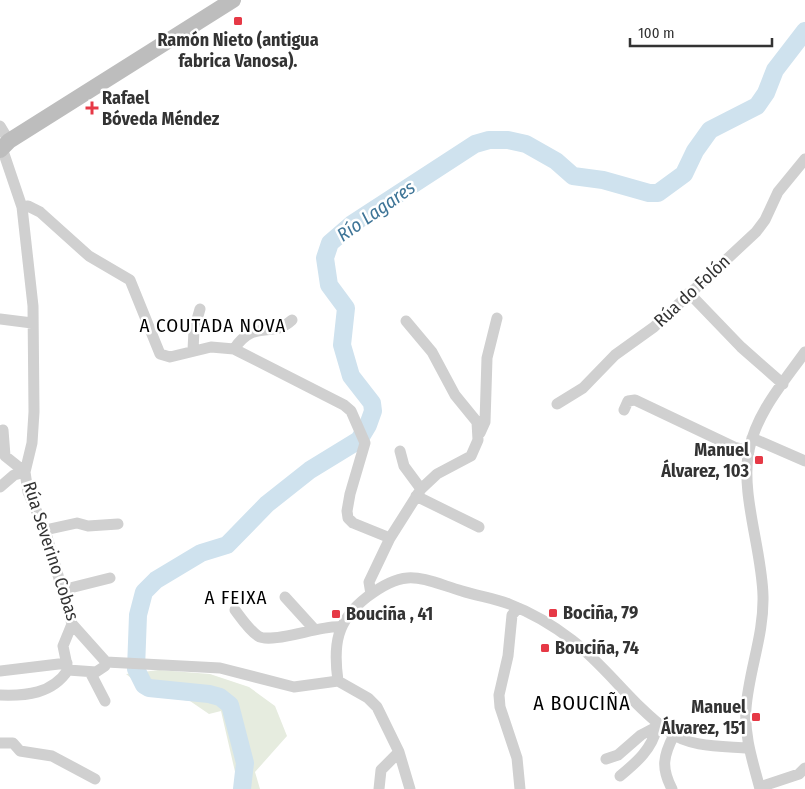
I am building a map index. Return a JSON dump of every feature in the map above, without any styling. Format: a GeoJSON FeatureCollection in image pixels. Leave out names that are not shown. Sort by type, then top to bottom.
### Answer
{"type":"FeatureCollection","features":[{"type":"Feature","properties":{"kind":"main road"},"geometry":{"type":"LineString","coordinates":[[4,146],[233,0]]}},
{"type":"Feature","properties":{"kind":"street","name":"Rúa Severino Cobas"},"geometry":{"type":"LineString","coordinates":[[0,126],[22,207],[33,306],[32,323],[35,339],[34,412],[32,442],[24,472],[28,492],[44,530],[72,624],[100,659],[106,662]]}},
{"type":"Feature","properties":{"kind":"street","name":"Rúa do Folón"},"geometry":{"type":"LineString","coordinates":[[558,404],[582,388],[615,355],[654,327],[756,232],[765,220],[778,192],[805,159]]}},
{"type":"Feature","properties":{"kind":"street"},"geometry":{"type":"LineString","coordinates":[[22,207],[28,206],[40,212],[65,233],[77,247],[130,280],[156,349],[160,354],[170,357],[210,347],[234,349],[344,405],[351,411],[358,423],[365,443],[350,494],[347,511],[348,518],[353,523],[390,538]]}},
{"type":"Feature","properties":{"kind":"street"},"geometry":{"type":"LineString","coordinates":[[689,293],[740,347],[782,384]]}},
{"type":"Feature","properties":{"kind":"street"},"geometry":{"type":"LineString","coordinates":[[194,350],[194,330],[200,308]]}},
{"type":"Feature","properties":{"kind":"street"},"geometry":{"type":"LineString","coordinates":[[371,594],[369,582],[390,538],[418,493],[437,474],[470,456],[478,440],[485,422],[487,358],[497,318]]}},
{"type":"Feature","properties":{"kind":"street"},"geometry":{"type":"LineString","coordinates":[[0,319],[32,323]]}},
{"type":"Feature","properties":{"kind":"street"},"geometry":{"type":"LineString","coordinates":[[234,349],[242,337],[251,332],[285,326],[292,320]]}},
{"type":"Feature","properties":{"kind":"street"},"geometry":{"type":"LineString","coordinates":[[406,321],[432,352],[455,395],[477,422],[478,440]]}},
{"type":"Feature","properties":{"kind":"street"},"geometry":{"type":"LineString","coordinates":[[805,352],[757,422],[749,451],[746,477],[758,544],[763,597],[762,627],[746,708],[748,748],[760,788],[799,774],[805,768]]}},
{"type":"Feature","properties":{"kind":"street"},"geometry":{"type":"LineString","coordinates":[[624,410],[628,401],[635,400],[734,447],[749,451]]}},
{"type":"Feature","properties":{"kind":"street"},"geometry":{"type":"LineString","coordinates":[[3,430],[5,456],[24,472]]}},
{"type":"Feature","properties":{"kind":"street"},"geometry":{"type":"LineString","coordinates":[[752,438],[805,461]]}},
{"type":"Feature","properties":{"kind":"street"},"geometry":{"type":"LineString","coordinates":[[400,451],[404,466],[418,493],[479,527]]}},
{"type":"Feature","properties":{"kind":"street"},"geometry":{"type":"LineString","coordinates":[[0,487],[14,475],[24,472]]}},
{"type":"Feature","properties":{"kind":"street"},"geometry":{"type":"LineString","coordinates":[[44,530],[77,524],[88,526],[118,524]]}},
{"type":"Feature","properties":{"kind":"street"},"geometry":{"type":"LineString","coordinates":[[338,681],[335,649],[341,626],[371,594],[398,580],[415,577],[509,604],[572,640],[658,726],[674,735],[713,746],[748,748]]}},
{"type":"Feature","properties":{"kind":"street"},"geometry":{"type":"LineString","coordinates":[[62,590],[110,578]]}},
{"type":"Feature","properties":{"kind":"street"},"geometry":{"type":"LineString","coordinates":[[285,597],[316,630]]}},
{"type":"Feature","properties":{"kind":"street"},"geometry":{"type":"LineString","coordinates":[[518,608],[512,615],[508,656],[499,695],[500,707],[517,758],[520,789]]}},
{"type":"Feature","properties":{"kind":"street"},"geometry":{"type":"LineString","coordinates":[[235,610],[258,636],[266,639],[333,625],[341,626]]}},
{"type":"Feature","properties":{"kind":"street"},"geometry":{"type":"LineString","coordinates":[[0,695],[25,696],[46,690],[62,679],[67,667],[63,646],[72,624]]}},
{"type":"Feature","properties":{"kind":"street"},"geometry":{"type":"LineString","coordinates":[[0,671],[67,667],[96,672],[105,666],[106,662],[220,668],[294,687],[338,681],[368,698],[378,707],[399,752],[410,789]]}},
{"type":"Feature","properties":{"kind":"street"},"geometry":{"type":"LineString","coordinates":[[90,672],[105,701]]}},
{"type":"Feature","properties":{"kind":"street"},"geometry":{"type":"LineString","coordinates":[[606,759],[618,755],[641,735],[658,726]]}},
{"type":"Feature","properties":{"kind":"street"},"geometry":{"type":"LineString","coordinates":[[620,776],[635,763],[654,741],[658,726]]}},
{"type":"Feature","properties":{"kind":"street"},"geometry":{"type":"LineString","coordinates":[[672,789],[663,772],[669,743],[674,735]]}},
{"type":"Feature","properties":{"kind":"street"},"geometry":{"type":"LineString","coordinates":[[0,743],[13,743],[20,751],[52,756],[95,778]]}},
{"type":"Feature","properties":{"kind":"street"},"geometry":{"type":"LineString","coordinates":[[380,789],[381,770],[399,752]]}},
{"type":"Feature","properties":{"kind":"shaded area"},"geometry":{"type":"Polygon","coordinates":[[[159,670],[210,674],[249,687],[275,706],[287,736],[255,772],[260,789],[239,789],[221,711],[209,714],[190,701],[152,695],[126,674],[159,670]]]}},
{"type":"Feature","properties":{"kind":"waterway","name":"Río Lagares"},"geometry":{"type":"LineString","coordinates":[[242,789],[245,763],[230,705],[220,697],[209,694],[149,688],[144,685],[136,669],[138,615],[144,592],[156,580],[201,553],[227,545],[267,504],[310,470],[359,440],[368,425],[373,411],[372,403],[351,376],[342,345],[346,308],[329,285],[325,258],[330,243],[352,224],[475,144],[489,140],[508,140],[526,144],[556,161],[573,176],[603,180],[649,193],[658,193],[684,174],[695,151],[710,130],[757,106],[766,93],[775,70],[805,31]]}},
{"type":"Feature","properties":{"kind":"place","name":"Ramón Nieto (antigua fabrica Vanosa)."},"geometry":{"type":"Point","coordinates":[238,21]}},
{"type":"Feature","properties":{"kind":"place","name":"Rafael Bóveda Méndez"},"geometry":{"type":"Point","coordinates":[92,108]}},
{"type":"Feature","properties":{"kind":"place","name":"Manuel Álvarez, 103"},"geometry":{"type":"Point","coordinates":[759,460]}},
{"type":"Feature","properties":{"kind":"place","name":"Bociña, 79"},"geometry":{"type":"Point","coordinates":[553,613]}},
{"type":"Feature","properties":{"kind":"place","name":"Bouciña , 41"},"geometry":{"type":"Point","coordinates":[336,614]}},
{"type":"Feature","properties":{"kind":"place","name":"Bouciña, 74"},"geometry":{"type":"Point","coordinates":[545,648]}},
{"type":"Feature","properties":{"kind":"place","name":"Manuel Álvarez, 151"},"geometry":{"type":"Point","coordinates":[756,717]}},
{"type":"Feature","properties":{"kind":"district","name":"A COUTADA NOVA"},"geometry":{"type":"Point","coordinates":[213,325]}},
{"type":"Feature","properties":{"kind":"district","name":"A FEIXA"},"geometry":{"type":"Point","coordinates":[236,597]}},
{"type":"Feature","properties":{"kind":"district","name":"A BOUCIÑA"},"geometry":{"type":"Point","coordinates":[582,703]}}]}
